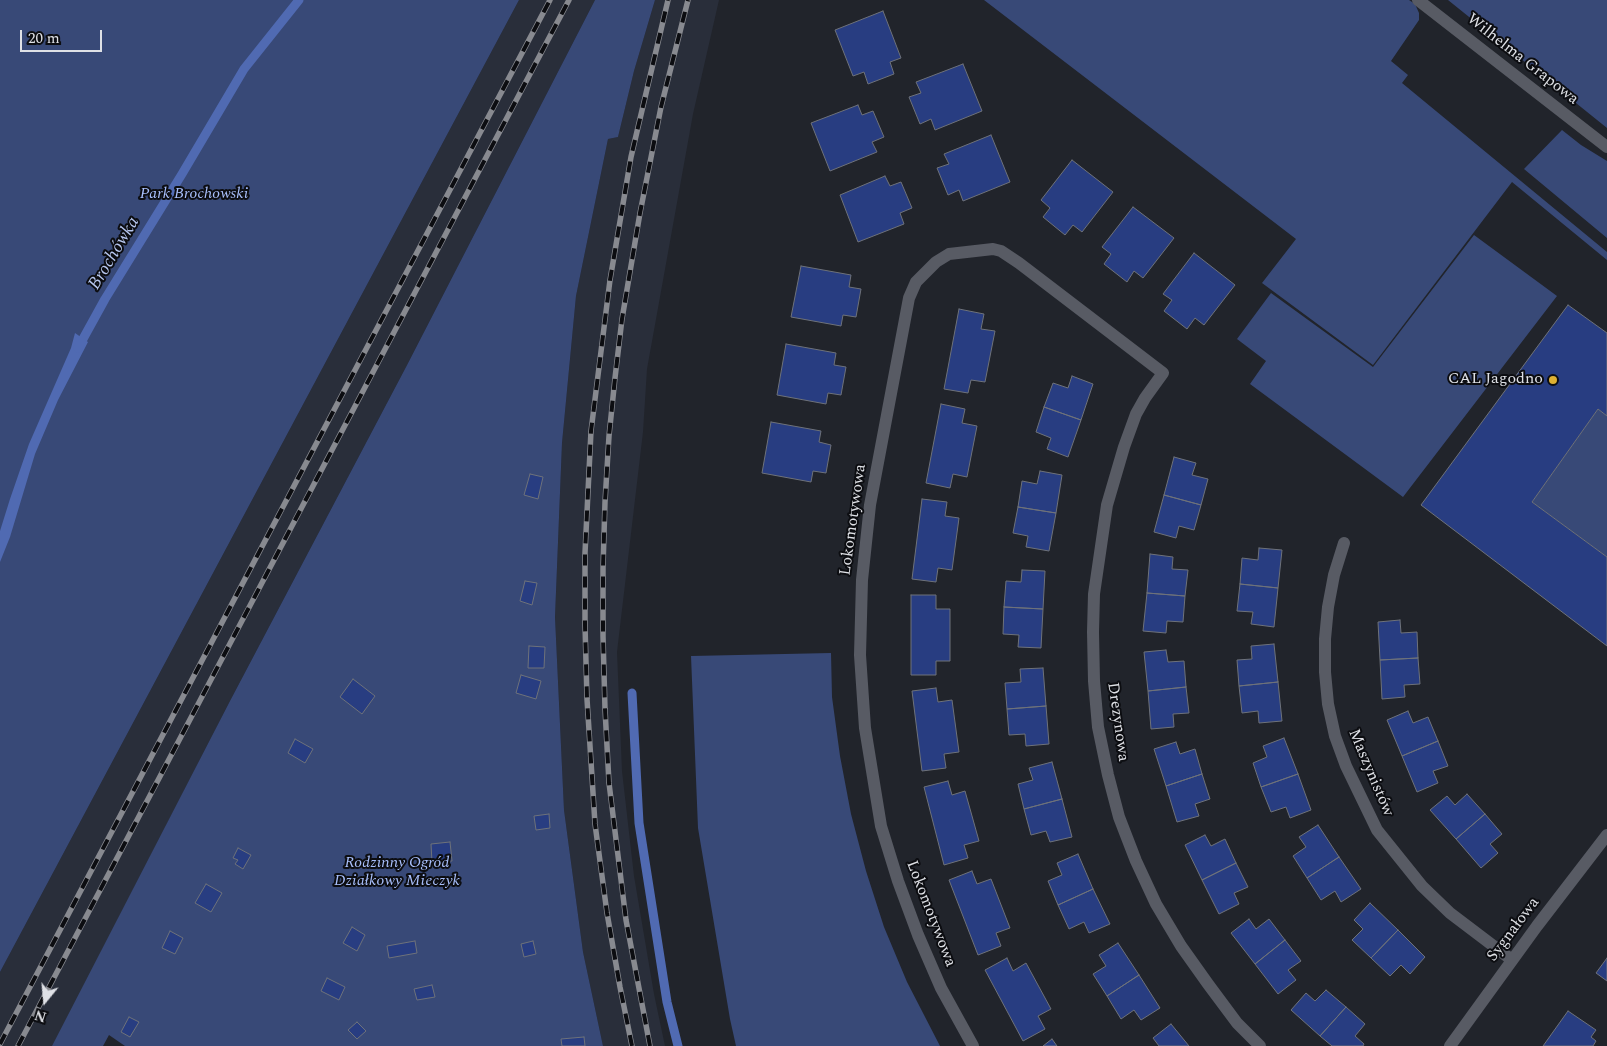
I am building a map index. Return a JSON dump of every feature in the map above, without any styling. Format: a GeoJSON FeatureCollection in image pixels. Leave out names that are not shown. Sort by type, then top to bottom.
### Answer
{"type":"FeatureCollection","features":[{"type":"Feature","properties":{"kind":"street","name":"Wilhelma Grapowa"},"geometry":{"type":"LineString","coordinates":[[1418,0],[1607,146]]}},
{"type":"Feature","properties":{"kind":"street","name":"Lokomotywowa"},"geometry":{"type":"LineString","coordinates":[[973,1046],[937,979],[898,881],[881,826],[865,728],[860,655],[862,580],[870,506],[909,298],[916,282],[936,262],[949,254],[993,249],[1001,251],[1163,373]]}},
{"type":"Feature","properties":{"kind":"street","name":"Drezynowa"},"geometry":{"type":"LineString","coordinates":[[1163,373],[1136,414],[1106,505],[1093,604],[1094,681],[1098,727],[1119,817],[1136,861],[1156,904],[1180,946],[1237,1023],[1260,1046]]}},
{"type":"Feature","properties":{"kind":"street","name":"Maszynistów"},"geometry":{"type":"LineString","coordinates":[[1344,543],[1334,575],[1328,607],[1325,664],[1328,704],[1333,728],[1346,766],[1377,830],[1422,886],[1450,913],[1512,960]]}},
{"type":"Feature","properties":{"kind":"street","name":"Sygnałowa"},"geometry":{"type":"LineString","coordinates":[[1450,1046],[1607,834]]}},
{"type":"Feature","properties":{"kind":"shaded area"},"geometry":{"type":"Polygon","coordinates":[[[519,0],[595,0],[406,367],[231,699],[53,1046],[0,1046],[0,972],[519,0]]]}},
{"type":"Feature","properties":{"kind":"shaded area"},"geometry":{"type":"Polygon","coordinates":[[[655,0],[719,0],[693,114],[647,369],[643,432],[617,652],[622,771],[634,876],[665,1046],[603,1046],[583,952],[564,810],[555,617],[562,443],[576,296],[608,139],[618,137],[634,71],[655,0]]]}},
{"type":"Feature","properties":{"kind":"shaded area"},"geometry":{"type":"Polygon","coordinates":[[[75,333],[88,342],[58,400],[35,454],[10,537],[0,562],[0,531],[10,499],[29,444],[71,348],[75,333]]]}},
{"type":"Feature","properties":{"kind":"green space","name":"Park Brochowski"},"geometry":{"type":"Polygon","coordinates":[[[0,0],[519,0],[0,972],[0,0]]]}},
{"type":"Feature","properties":{"kind":"green space","name":"Rodzinny Ogród Działkowy Mieczyk"},"geometry":{"type":"Polygon","coordinates":[[[595,0],[655,0],[634,71],[618,137],[608,139],[576,296],[562,443],[555,617],[564,810],[583,952],[603,1046],[125,1046],[109,1035],[103,1046],[52,1046],[231,699],[406,367],[595,0]]]}},
{"type":"Feature","properties":{"kind":"green space"},"geometry":{"type":"Polygon","coordinates":[[[984,0],[1409,0],[1415,4],[1419,13],[1419,20],[1391,61],[1408,75],[1402,83],[1607,252],[1607,260],[1512,182],[1373,365],[1262,283],[1296,239],[984,0]]]}},
{"type":"Feature","properties":{"kind":"green space"},"geometry":{"type":"Polygon","coordinates":[[[1448,0],[1607,0],[1607,128],[1448,0]]]}},
{"type":"Feature","properties":{"kind":"green space"},"geometry":{"type":"Polygon","coordinates":[[[1562,130],[1581,145],[1607,161],[1607,238],[1524,169],[1562,130]]]}},
{"type":"Feature","properties":{"kind":"green space"},"geometry":{"type":"Polygon","coordinates":[[[1474,235],[1557,296],[1403,497],[1250,384],[1266,361],[1237,339],[1271,293],[1373,367],[1474,235]]]}},
{"type":"Feature","properties":{"kind":"green space"},"geometry":{"type":"Polygon","coordinates":[[[1598,409],[1607,416],[1607,557],[1532,502],[1598,409]]]}},
{"type":"Feature","properties":{"kind":"green space"},"geometry":{"type":"Polygon","coordinates":[[[831,653],[832,697],[840,756],[851,814],[866,871],[884,927],[907,982],[940,1046],[736,1046],[698,828],[691,656],[831,653]]]}},
{"type":"Feature","properties":{"kind":"building"},"geometry":{"type":"Polygon","coordinates":[[[883,11],[901,58],[890,62],[894,74],[868,84],[864,72],[853,76],[835,30],[883,11]]]}},
{"type":"Feature","properties":{"kind":"building"},"geometry":{"type":"Polygon","coordinates":[[[963,64],[982,111],[935,130],[931,119],[920,124],[909,97],[921,93],[916,82],[963,64]]]}},
{"type":"Feature","properties":{"kind":"building"},"geometry":{"type":"Polygon","coordinates":[[[858,105],[862,115],[873,111],[884,137],[872,142],[877,152],[830,171],[811,123],[858,105]]]}},
{"type":"Feature","properties":{"kind":"building"},"geometry":{"type":"Polygon","coordinates":[[[991,135],[1010,182],[963,201],[959,190],[948,195],[937,168],[949,164],[944,154],[991,135]]]}},
{"type":"Feature","properties":{"kind":"building"},"geometry":{"type":"Polygon","coordinates":[[[1072,160],[1113,192],[1082,232],[1073,225],[1065,235],[1043,217],[1050,208],[1041,200],[1072,160]]]}},
{"type":"Feature","properties":{"kind":"building"},"geometry":{"type":"Polygon","coordinates":[[[885,176],[890,186],[901,182],[912,208],[900,213],[904,224],[858,242],[840,195],[885,176]]]}},
{"type":"Feature","properties":{"kind":"building"},"geometry":{"type":"Polygon","coordinates":[[[1133,207],[1174,238],[1143,278],[1134,271],[1127,282],[1104,264],[1111,254],[1102,247],[1133,207]]]}},
{"type":"Feature","properties":{"kind":"building"},"geometry":{"type":"Polygon","coordinates":[[[1194,253],[1235,285],[1204,325],[1195,318],[1187,329],[1164,311],[1172,300],[1163,294],[1194,253]]]}},
{"type":"Feature","properties":{"kind":"building"},"geometry":{"type":"Polygon","coordinates":[[[801,266],[851,275],[849,287],[861,289],[856,317],[843,315],[841,326],[791,317],[801,266]]]}},
{"type":"Feature","properties":{"kind":"building"},"geometry":{"type":"Polygon","coordinates":[[[1568,305],[1607,333],[1607,416],[1598,409],[1532,502],[1607,557],[1607,646],[1421,505],[1568,305]]]}},
{"type":"Feature","properties":{"kind":"building"},"geometry":{"type":"Polygon","coordinates":[[[959,309],[984,314],[981,329],[995,331],[985,382],[971,380],[968,393],[944,389],[959,309]]]}},
{"type":"Feature","properties":{"kind":"building"},"geometry":{"type":"Polygon","coordinates":[[[786,344],[836,353],[834,365],[846,367],[841,395],[828,393],[826,404],[777,395],[786,344]]]}},
{"type":"Feature","properties":{"kind":"building"},"geometry":{"type":"Polygon","coordinates":[[[1072,376],[1093,384],[1081,420],[1044,407],[1053,383],[1068,388],[1072,376]]]}},
{"type":"Feature","properties":{"kind":"building"},"geometry":{"type":"Polygon","coordinates":[[[941,404],[965,409],[962,423],[977,426],[967,477],[953,474],[950,488],[926,483],[941,404]]]}},
{"type":"Feature","properties":{"kind":"building"},"geometry":{"type":"Polygon","coordinates":[[[1044,407],[1081,420],[1068,457],[1047,449],[1051,438],[1036,432],[1044,407]]]}},
{"type":"Feature","properties":{"kind":"building"},"geometry":{"type":"Polygon","coordinates":[[[771,422],[821,431],[819,442],[831,445],[826,473],[813,471],[811,482],[762,473],[771,422]]]}},
{"type":"Feature","properties":{"kind":"building"},"geometry":{"type":"Polygon","coordinates":[[[1174,457],[1196,463],[1192,475],[1208,479],[1201,505],[1164,495],[1174,457]]]}},
{"type":"Feature","properties":{"kind":"building"},"geometry":{"type":"Polygon","coordinates":[[[1040,471],[1062,475],[1056,513],[1018,507],[1022,481],[1037,484],[1040,471]]]}},
{"type":"Feature","properties":{"kind":"building"},"geometry":{"type":"Polygon","coordinates":[[[530,474],[543,477],[538,499],[524,495],[530,474]]]}},
{"type":"Feature","properties":{"kind":"building"},"geometry":{"type":"Polygon","coordinates":[[[1164,495],[1201,505],[1194,530],[1179,526],[1176,538],[1154,532],[1164,495]]]}},
{"type":"Feature","properties":{"kind":"building"},"geometry":{"type":"Polygon","coordinates":[[[922,499],[947,502],[945,516],[959,518],[952,570],[938,568],[936,582],[912,579],[922,499]]]}},
{"type":"Feature","properties":{"kind":"building"},"geometry":{"type":"Polygon","coordinates":[[[1018,507],[1056,513],[1049,551],[1026,547],[1028,536],[1013,533],[1018,507]]]}},
{"type":"Feature","properties":{"kind":"building"},"geometry":{"type":"Polygon","coordinates":[[[1259,548],[1282,550],[1278,588],[1240,584],[1242,558],[1258,560],[1259,548]]]}},
{"type":"Feature","properties":{"kind":"building"},"geometry":{"type":"Polygon","coordinates":[[[1150,554],[1173,557],[1172,569],[1188,570],[1185,596],[1147,593],[1150,554]]]}},
{"type":"Feature","properties":{"kind":"building"},"geometry":{"type":"Polygon","coordinates":[[[1022,570],[1045,571],[1043,609],[1004,607],[1006,581],[1021,582],[1022,570]]]}},
{"type":"Feature","properties":{"kind":"building"},"geometry":{"type":"Polygon","coordinates":[[[525,581],[537,583],[532,605],[520,601],[525,581]]]}},
{"type":"Feature","properties":{"kind":"building"},"geometry":{"type":"Polygon","coordinates":[[[1240,584],[1278,588],[1274,627],[1251,624],[1253,612],[1237,611],[1240,584]]]}},
{"type":"Feature","properties":{"kind":"building"},"geometry":{"type":"Polygon","coordinates":[[[1147,593],[1185,596],[1183,622],[1167,621],[1166,633],[1143,631],[1147,593]]]}},
{"type":"Feature","properties":{"kind":"building"},"geometry":{"type":"Polygon","coordinates":[[[911,595],[936,595],[936,609],[950,609],[950,661],[936,661],[936,675],[911,675],[911,595]]]}},
{"type":"Feature","properties":{"kind":"building"},"geometry":{"type":"Polygon","coordinates":[[[1004,607],[1043,609],[1041,648],[1018,647],[1019,635],[1003,634],[1004,607]]]}},
{"type":"Feature","properties":{"kind":"building"},"geometry":{"type":"Polygon","coordinates":[[[1400,620],[1401,633],[1417,632],[1418,658],[1380,660],[1378,622],[1400,620]]]}},
{"type":"Feature","properties":{"kind":"building"},"geometry":{"type":"Polygon","coordinates":[[[1274,644],[1278,682],[1239,686],[1237,660],[1252,659],[1251,646],[1274,644]]]}},
{"type":"Feature","properties":{"kind":"building"},"geometry":{"type":"Polygon","coordinates":[[[529,646],[545,647],[544,668],[528,668],[529,646]]]}},
{"type":"Feature","properties":{"kind":"building"},"geometry":{"type":"Polygon","coordinates":[[[1166,650],[1168,662],[1184,661],[1186,687],[1148,691],[1144,652],[1166,650]]]}},
{"type":"Feature","properties":{"kind":"building"},"geometry":{"type":"Polygon","coordinates":[[[1418,658],[1420,684],[1404,685],[1405,697],[1382,699],[1380,660],[1418,658]]]}},
{"type":"Feature","properties":{"kind":"building"},"geometry":{"type":"Polygon","coordinates":[[[1043,668],[1046,706],[1007,709],[1005,683],[1021,682],[1020,669],[1043,668]]]}},
{"type":"Feature","properties":{"kind":"building"},"geometry":{"type":"Polygon","coordinates":[[[521,675],[541,681],[536,699],[516,693],[521,675]]]}},
{"type":"Feature","properties":{"kind":"building"},"geometry":{"type":"Polygon","coordinates":[[[353,679],[375,696],[362,714],[340,697],[353,679]]]}},
{"type":"Feature","properties":{"kind":"building"},"geometry":{"type":"Polygon","coordinates":[[[1278,682],[1282,721],[1259,723],[1258,711],[1242,713],[1239,686],[1278,682]]]}},
{"type":"Feature","properties":{"kind":"building"},"geometry":{"type":"Polygon","coordinates":[[[1186,687],[1189,713],[1173,714],[1174,727],[1151,729],[1148,691],[1186,687]]]}},
{"type":"Feature","properties":{"kind":"building"},"geometry":{"type":"Polygon","coordinates":[[[936,688],[938,702],[952,700],[959,752],[944,754],[946,768],[922,771],[912,691],[936,688]]]}},
{"type":"Feature","properties":{"kind":"building"},"geometry":{"type":"Polygon","coordinates":[[[1046,706],[1049,744],[1026,746],[1025,734],[1009,735],[1007,709],[1046,706]]]}},
{"type":"Feature","properties":{"kind":"building"},"geometry":{"type":"Polygon","coordinates":[[[1408,711],[1413,723],[1428,717],[1438,741],[1402,756],[1387,720],[1408,711]]]}},
{"type":"Feature","properties":{"kind":"building"},"geometry":{"type":"Polygon","coordinates":[[[1284,738],[1298,774],[1261,787],[1253,763],[1267,757],[1263,746],[1284,738]]]}},
{"type":"Feature","properties":{"kind":"building"},"geometry":{"type":"Polygon","coordinates":[[[295,739],[313,749],[305,763],[288,753],[295,739]]]}},
{"type":"Feature","properties":{"kind":"building"},"geometry":{"type":"Polygon","coordinates":[[[1438,741],[1448,766],[1433,771],[1438,783],[1417,792],[1402,756],[1438,741]]]}},
{"type":"Feature","properties":{"kind":"building"},"geometry":{"type":"Polygon","coordinates":[[[1176,742],[1180,754],[1195,749],[1202,774],[1166,786],[1154,749],[1176,742]]]}},
{"type":"Feature","properties":{"kind":"building"},"geometry":{"type":"Polygon","coordinates":[[[1052,762],[1062,799],[1024,809],[1018,784],[1033,780],[1029,768],[1052,762]]]}},
{"type":"Feature","properties":{"kind":"building"},"geometry":{"type":"Polygon","coordinates":[[[1202,774],[1210,799],[1195,804],[1199,816],[1177,822],[1166,786],[1202,774]]]}},
{"type":"Feature","properties":{"kind":"building"},"geometry":{"type":"Polygon","coordinates":[[[1298,774],[1311,810],[1290,818],[1286,807],[1271,812],[1261,787],[1298,774]]]}},
{"type":"Feature","properties":{"kind":"building"},"geometry":{"type":"Polygon","coordinates":[[[948,781],[952,795],[965,791],[979,841],[964,845],[968,858],[944,865],[924,787],[948,781]]]}},
{"type":"Feature","properties":{"kind":"building"},"geometry":{"type":"Polygon","coordinates":[[[1467,794],[1485,814],[1456,839],[1430,810],[1447,796],[1455,805],[1467,794]]]}},
{"type":"Feature","properties":{"kind":"building"},"geometry":{"type":"Polygon","coordinates":[[[1062,799],[1072,837],[1050,842],[1046,831],[1031,835],[1024,809],[1062,799]]]}},
{"type":"Feature","properties":{"kind":"building"},"geometry":{"type":"Polygon","coordinates":[[[549,814],[550,828],[536,830],[534,816],[549,814]]]}},
{"type":"Feature","properties":{"kind":"building"},"geometry":{"type":"Polygon","coordinates":[[[1485,814],[1502,834],[1490,844],[1498,853],[1481,868],[1456,839],[1485,814]]]}},
{"type":"Feature","properties":{"kind":"building"},"geometry":{"type":"Polygon","coordinates":[[[1318,825],[1339,857],[1307,878],[1293,856],[1306,847],[1299,837],[1318,825]]]}},
{"type":"Feature","properties":{"kind":"building"},"geometry":{"type":"Polygon","coordinates":[[[1205,835],[1211,846],[1225,839],[1236,863],[1202,880],[1185,845],[1205,835]]]}},
{"type":"Feature","properties":{"kind":"building"},"geometry":{"type":"Polygon","coordinates":[[[450,842],[452,861],[432,862],[431,844],[450,842]]]}},
{"type":"Feature","properties":{"kind":"building"},"geometry":{"type":"Polygon","coordinates":[[[238,848],[251,855],[243,869],[235,864],[238,860],[233,858],[238,848]]]}},
{"type":"Feature","properties":{"kind":"building"},"geometry":{"type":"Polygon","coordinates":[[[1078,854],[1093,889],[1058,905],[1048,881],[1062,875],[1057,863],[1078,854]]]}},
{"type":"Feature","properties":{"kind":"building"},"geometry":{"type":"Polygon","coordinates":[[[1339,857],[1361,889],[1341,902],[1335,891],[1321,900],[1307,878],[1339,857]]]}},
{"type":"Feature","properties":{"kind":"building"},"geometry":{"type":"Polygon","coordinates":[[[1236,863],[1248,887],[1234,893],[1239,904],[1219,914],[1202,880],[1236,863]]]}},
{"type":"Feature","properties":{"kind":"building"},"geometry":{"type":"Polygon","coordinates":[[[972,871],[977,884],[991,879],[1010,928],[996,933],[1001,946],[978,955],[949,880],[972,871]]]}},
{"type":"Feature","properties":{"kind":"building"},"geometry":{"type":"Polygon","coordinates":[[[206,884],[222,893],[211,912],[195,903],[206,884]]]}},
{"type":"Feature","properties":{"kind":"building"},"geometry":{"type":"Polygon","coordinates":[[[1093,889],[1110,924],[1089,933],[1084,922],[1069,929],[1058,905],[1093,889]]]}},
{"type":"Feature","properties":{"kind":"building"},"geometry":{"type":"Polygon","coordinates":[[[1370,903],[1398,930],[1371,958],[1352,940],[1363,929],[1354,920],[1370,903]]]}},
{"type":"Feature","properties":{"kind":"building"},"geometry":{"type":"Polygon","coordinates":[[[1249,919],[1256,929],[1269,919],[1285,940],[1255,964],[1231,933],[1249,919]]]}},
{"type":"Feature","properties":{"kind":"building"},"geometry":{"type":"Polygon","coordinates":[[[352,927],[365,935],[357,951],[343,943],[352,927]]]}},
{"type":"Feature","properties":{"kind":"building"},"geometry":{"type":"Polygon","coordinates":[[[1398,930],[1425,957],[1410,974],[1401,965],[1390,976],[1371,958],[1398,930]]]}},
{"type":"Feature","properties":{"kind":"building"},"geometry":{"type":"Polygon","coordinates":[[[170,931],[183,938],[175,954],[162,948],[170,931]]]}},
{"type":"Feature","properties":{"kind":"building"},"geometry":{"type":"Polygon","coordinates":[[[1285,940],[1301,961],[1288,970],[1296,980],[1278,994],[1255,964],[1285,940]]]}},
{"type":"Feature","properties":{"kind":"building"},"geometry":{"type":"Polygon","coordinates":[[[415,941],[417,953],[389,958],[387,946],[415,941]]]}},
{"type":"Feature","properties":{"kind":"building"},"geometry":{"type":"Polygon","coordinates":[[[533,941],[536,954],[524,957],[521,944],[533,941]]]}},
{"type":"Feature","properties":{"kind":"building"},"geometry":{"type":"Polygon","coordinates":[[[1118,943],[1139,975],[1107,996],[1093,974],[1106,966],[1099,955],[1118,943]]]}},
{"type":"Feature","properties":{"kind":"building"},"geometry":{"type":"Polygon","coordinates":[[[1007,958],[1013,971],[1026,963],[1051,1009],[1038,1016],[1045,1029],[1023,1041],[985,970],[1007,958]]]}},
{"type":"Feature","properties":{"kind":"building"},"geometry":{"type":"Polygon","coordinates":[[[1607,958],[1607,981],[1596,973],[1607,958]]]}},
{"type":"Feature","properties":{"kind":"building"},"geometry":{"type":"Polygon","coordinates":[[[1139,975],[1160,1008],[1141,1020],[1134,1010],[1121,1019],[1107,996],[1139,975]]]}},
{"type":"Feature","properties":{"kind":"building"},"geometry":{"type":"Polygon","coordinates":[[[327,978],[345,987],[339,1000],[321,991],[327,978]]]}},
{"type":"Feature","properties":{"kind":"building"},"geometry":{"type":"Polygon","coordinates":[[[432,985],[435,997],[417,1000],[414,989],[432,985]]]}},
{"type":"Feature","properties":{"kind":"building"},"geometry":{"type":"Polygon","coordinates":[[[1326,990],[1346,1007],[1320,1036],[1291,1010],[1306,993],[1315,1001],[1326,990]]]}},
{"type":"Feature","properties":{"kind":"building"},"geometry":{"type":"Polygon","coordinates":[[[1346,1007],[1365,1024],[1355,1036],[1364,1044],[1363,1046],[1332,1046],[1320,1036],[1346,1007]]]}},
{"type":"Feature","properties":{"kind":"building"},"geometry":{"type":"Polygon","coordinates":[[[1568,1011],[1596,1030],[1591,1037],[1596,1041],[1593,1046],[1543,1046],[1568,1011]]]}},
{"type":"Feature","properties":{"kind":"building"},"geometry":{"type":"Polygon","coordinates":[[[129,1017],[139,1022],[130,1037],[121,1032],[129,1017]]]}},
{"type":"Feature","properties":{"kind":"building"},"geometry":{"type":"Polygon","coordinates":[[[357,1022],[366,1031],[357,1039],[348,1030],[357,1022]]]}},
{"type":"Feature","properties":{"kind":"building"},"geometry":{"type":"Polygon","coordinates":[[[1171,1024],[1189,1046],[1159,1046],[1153,1038],[1171,1024]]]}},
{"type":"Feature","properties":{"kind":"building"},"geometry":{"type":"Polygon","coordinates":[[[584,1037],[585,1046],[562,1046],[561,1039],[584,1037]]]}},
{"type":"Feature","properties":{"kind":"building"},"geometry":{"type":"Polygon","coordinates":[[[1052,1039],[1057,1046],[1043,1046],[1052,1039]]]}},
{"type":"Feature","properties":{"kind":"waterway","name":"Brochówka"},"geometry":{"type":"LineString","coordinates":[[78,348],[105,299],[244,69],[299,0]]}},
{"type":"Feature","properties":{"kind":"waterway"},"geometry":{"type":"LineString","coordinates":[[632,693],[639,823],[667,1002],[678,1046]]}},
{"type":"Feature","properties":{"kind":"railway"},"geometry":{"type":"LineString","coordinates":[[0,1044],[550,0]]}},
{"type":"Feature","properties":{"kind":"railway"},"geometry":{"type":"LineString","coordinates":[[18,1046],[569,0]]}},
{"type":"Feature","properties":{"kind":"railway"},"geometry":{"type":"LineString","coordinates":[[632,1046],[607,913],[595,824],[587,699],[585,553],[591,431],[610,280],[631,157],[668,0]]}},
{"type":"Feature","properties":{"kind":"railway"},"geometry":{"type":"LineString","coordinates":[[650,1046],[626,920],[609,783],[603,636],[605,502],[609,436],[622,319],[661,107],[688,0]]}},
{"type":"Feature","properties":{"kind":"place","name":"CAL Jagodno"},"geometry":{"type":"Point","coordinates":[1553,380]}}]}
